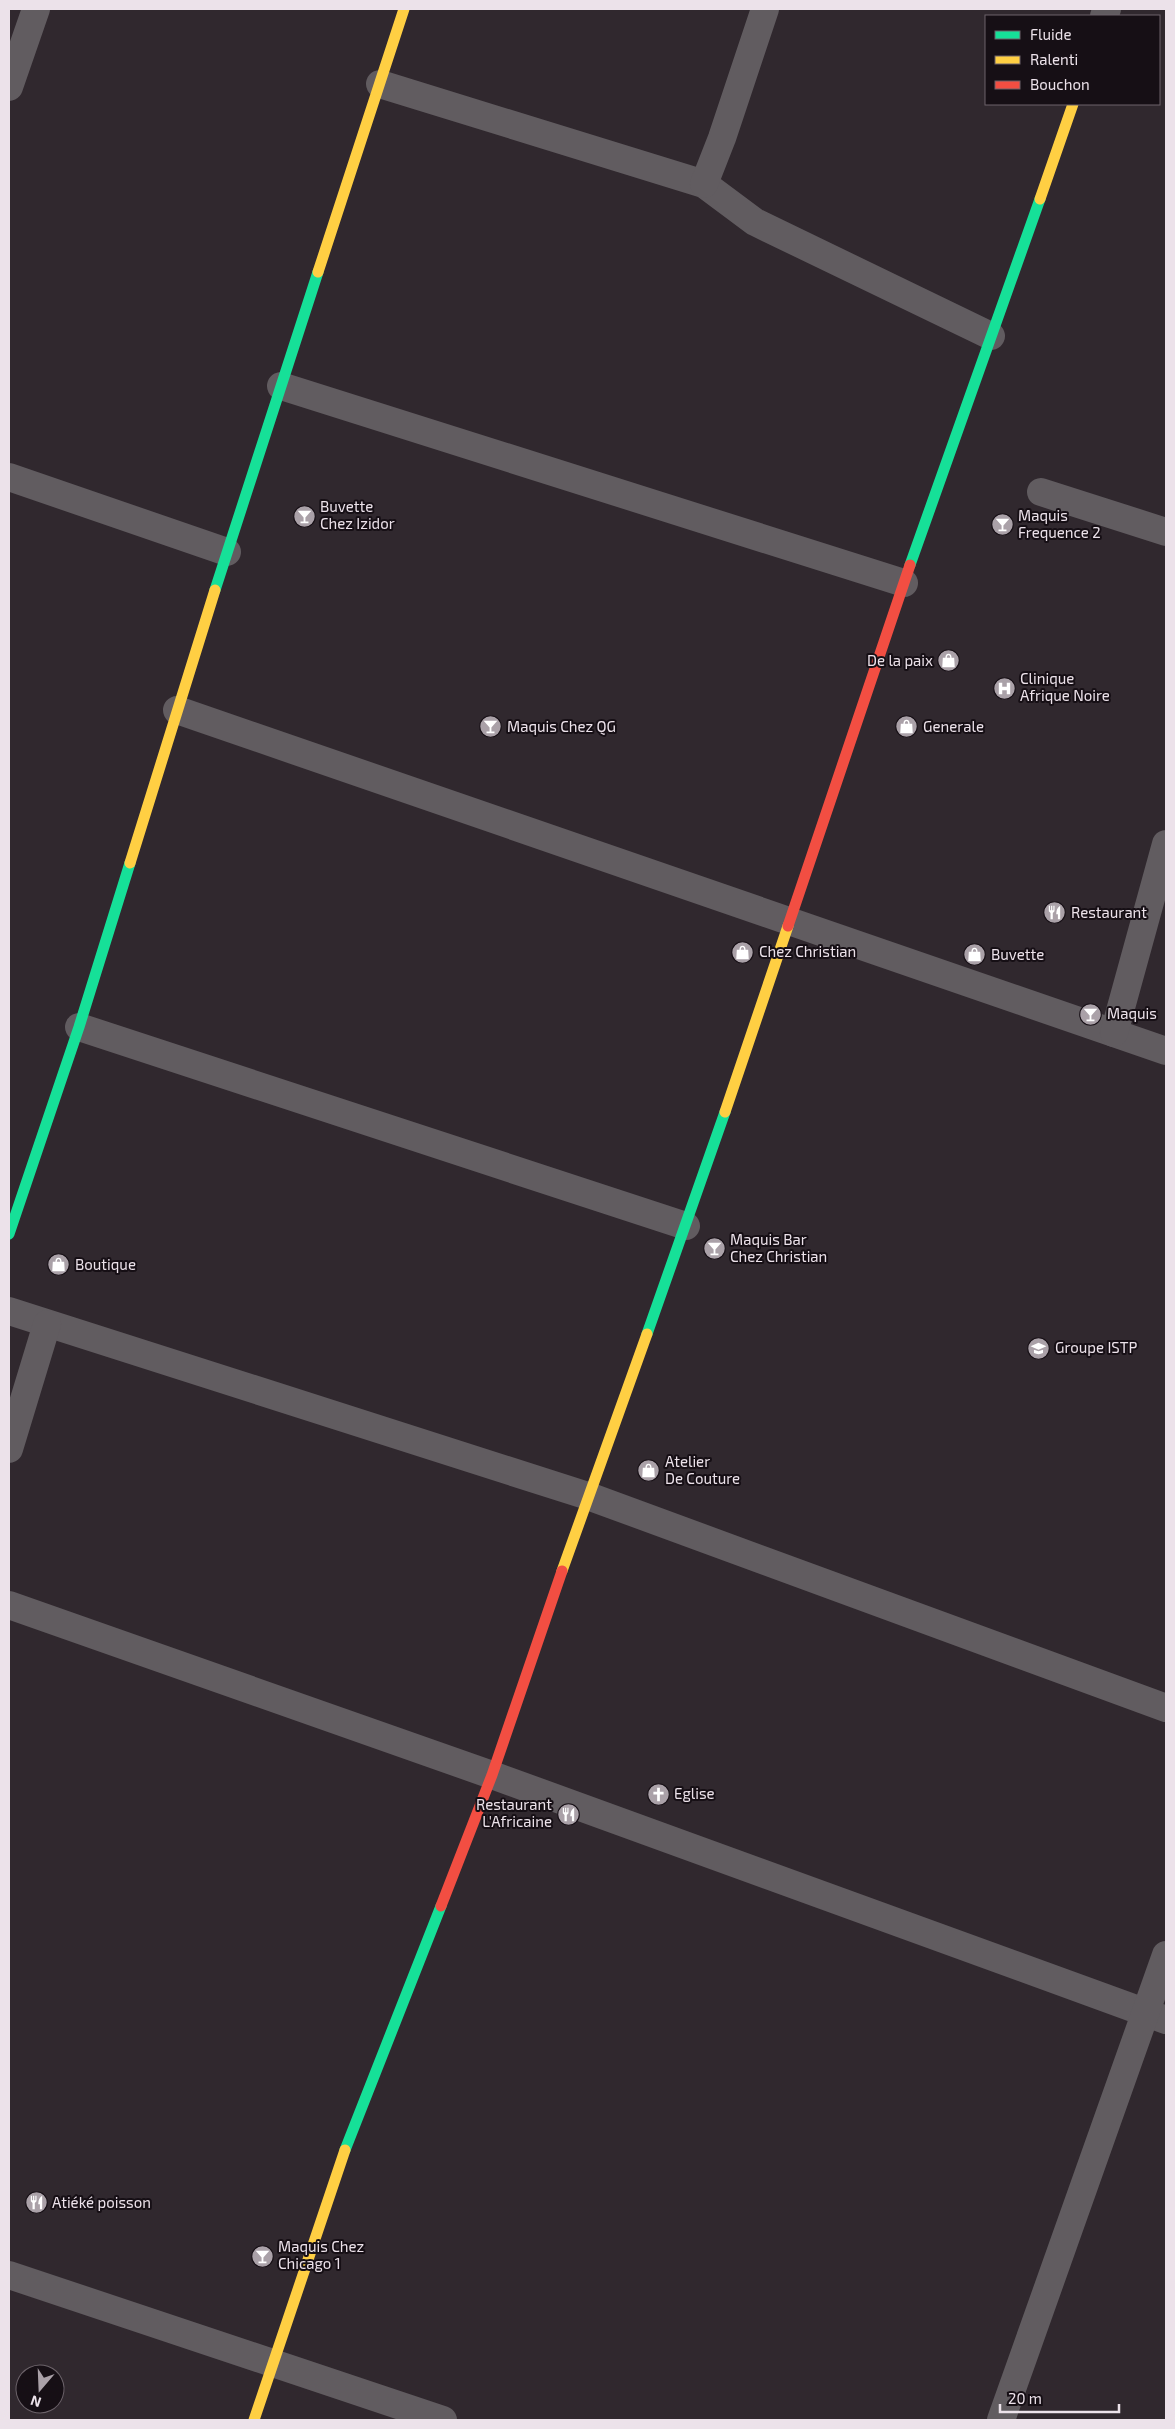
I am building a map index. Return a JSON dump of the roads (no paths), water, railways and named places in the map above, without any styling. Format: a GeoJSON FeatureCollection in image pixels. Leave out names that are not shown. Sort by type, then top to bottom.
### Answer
{"type":"FeatureCollection","features":[{"type":"Feature","properties":{"kind":"street"},"geometry":{"type":"LineString","coordinates":[[9,87],[36,9]]}},
{"type":"Feature","properties":{"kind":"street"},"geometry":{"type":"LineString","coordinates":[[9,1234],[79,1027],[226,552],[404,9]]}},
{"type":"Feature","properties":{"kind":"street"},"geometry":{"type":"LineString","coordinates":[[704,184],[722,138],[765,9]]}},
{"type":"Feature","properties":{"kind":"street"},"geometry":{"type":"LineString","coordinates":[[380,84],[704,184],[755,222],[991,336]]}},
{"type":"Feature","properties":{"kind":"street"},"geometry":{"type":"LineString","coordinates":[[254,2420],[275,2362],[334,2177],[492,1776],[588,1496],[686,1226],[904,583],[1073,105]]}},
{"type":"Feature","properties":{"kind":"street"},"geometry":{"type":"LineString","coordinates":[[281,386],[904,583]]}},
{"type":"Feature","properties":{"kind":"street"},"geometry":{"type":"LineString","coordinates":[[9,477],[226,552]]}},
{"type":"Feature","properties":{"kind":"street"},"geometry":{"type":"LineString","coordinates":[[1041,492],[1166,532]]}},
{"type":"Feature","properties":{"kind":"street"},"geometry":{"type":"LineString","coordinates":[[177,710],[1166,1051]]}},
{"type":"Feature","properties":{"kind":"street"},"geometry":{"type":"LineString","coordinates":[[1114,1033],[1166,844]]}},
{"type":"Feature","properties":{"kind":"street"},"geometry":{"type":"LineString","coordinates":[[79,1027],[686,1226]]}},
{"type":"Feature","properties":{"kind":"street"},"geometry":{"type":"LineString","coordinates":[[9,1311],[588,1496],[1166,1708]]}},
{"type":"Feature","properties":{"kind":"street"},"geometry":{"type":"LineString","coordinates":[[9,1449],[47,1324]]}},
{"type":"Feature","properties":{"kind":"street"},"geometry":{"type":"LineString","coordinates":[[9,1605],[492,1776],[1156,2016]]}},
{"type":"Feature","properties":{"kind":"street"},"geometry":{"type":"LineString","coordinates":[[1001,2420],[1156,2016],[1166,1955]]}},
{"type":"Feature","properties":{"kind":"street"},"geometry":{"type":"LineString","coordinates":[[9,2275],[275,2362],[443,2420]]}},
{"type":"Feature","properties":{"kind":"place","name":"Buvette Chez Izidor"},"geometry":{"type":"Point","coordinates":[304,516]}},
{"type":"Feature","properties":{"kind":"place","name":"Maquis Frequence 2"},"geometry":{"type":"Point","coordinates":[1002,525]}},
{"type":"Feature","properties":{"kind":"place","name":"De la paix"},"geometry":{"type":"Point","coordinates":[949,661]}},
{"type":"Feature","properties":{"kind":"place","name":"Clinique Afrique Noire"},"geometry":{"type":"Point","coordinates":[1004,688]}},
{"type":"Feature","properties":{"kind":"place","name":"Maquis Chez QG"},"geometry":{"type":"Point","coordinates":[491,727]}},
{"type":"Feature","properties":{"kind":"place","name":"Generale"},"geometry":{"type":"Point","coordinates":[907,727]}},
{"type":"Feature","properties":{"kind":"place","name":"Restaurant"},"geometry":{"type":"Point","coordinates":[1055,913]}},
{"type":"Feature","properties":{"kind":"place","name":"Chez Christian"},"geometry":{"type":"Point","coordinates":[743,952]}},
{"type":"Feature","properties":{"kind":"place","name":"Buvette"},"geometry":{"type":"Point","coordinates":[975,955]}},
{"type":"Feature","properties":{"kind":"place","name":"Maquis"},"geometry":{"type":"Point","coordinates":[1091,1014]}},
{"type":"Feature","properties":{"kind":"place","name":"Maquis Bar Chez Christian"},"geometry":{"type":"Point","coordinates":[714,1249]}},
{"type":"Feature","properties":{"kind":"place","name":"Boutique"},"geometry":{"type":"Point","coordinates":[59,1265]}},
{"type":"Feature","properties":{"kind":"place","name":"Groupe ISTP"},"geometry":{"type":"Point","coordinates":[1039,1348]}},
{"type":"Feature","properties":{"kind":"place","name":"Atelier De Couture"},"geometry":{"type":"Point","coordinates":[649,1471]}},
{"type":"Feature","properties":{"kind":"place","name":"Eglise"},"geometry":{"type":"Point","coordinates":[658,1794]}},
{"type":"Feature","properties":{"kind":"place","name":"Restaurant L'Africaine"},"geometry":{"type":"Point","coordinates":[568,1814]}},
{"type":"Feature","properties":{"kind":"place","name":"Atiéké poisson"},"geometry":{"type":"Point","coordinates":[36,2203]}},
{"type":"Feature","properties":{"kind":"place","name":"Maquis Chez Chicago 1"},"geometry":{"type":"Point","coordinates":[262,2256]}}]}
